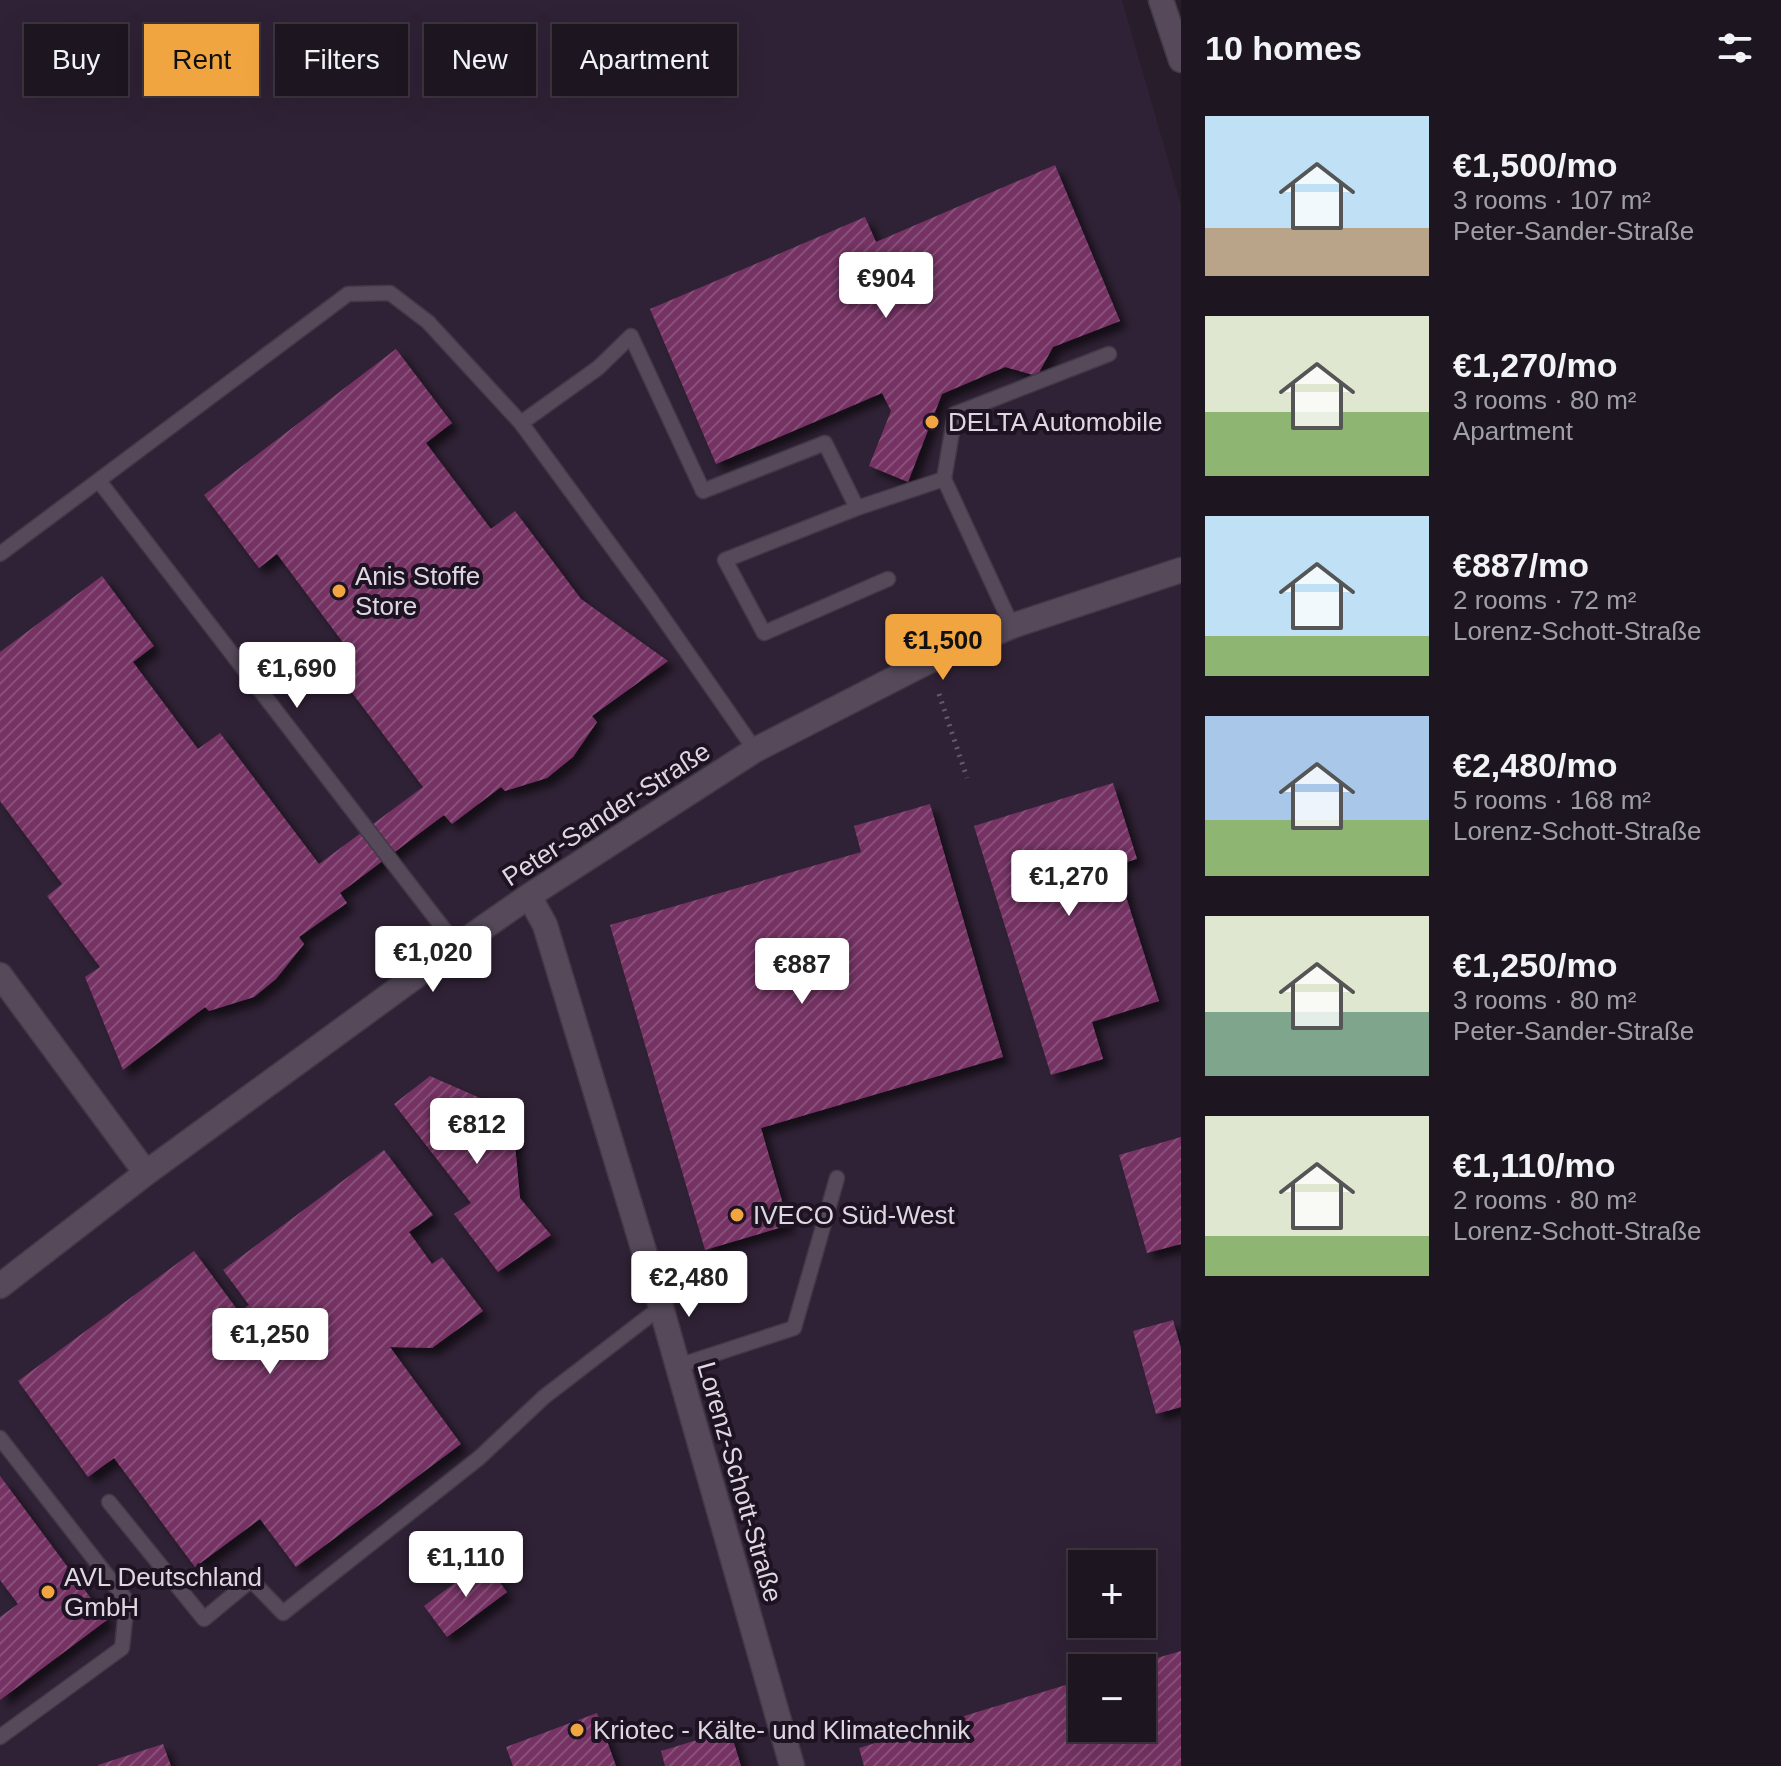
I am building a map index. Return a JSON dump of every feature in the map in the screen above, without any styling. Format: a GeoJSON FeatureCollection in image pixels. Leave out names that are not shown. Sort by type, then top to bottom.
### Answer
{"type":"FeatureCollection","features":[{"type":"Feature","properties":{"kind":"street"},"geometry":{"type":"LineString","coordinates":[[1161,0],[1181,60]]}},
{"type":"Feature","properties":{"kind":"street","name":"Peter-Sander-Straße"},"geometry":{"type":"LineString","coordinates":[[0,1286],[146,1173],[457,946],[755,750],[927,662],[1012,626],[1181,570]]}},
{"type":"Feature","properties":{"kind":"street","name":"Lorenz-Schott-Straße"},"geometry":{"type":"LineString","coordinates":[[529,896],[545,925],[661,1307],[792,1766]]}},
{"type":"Feature","properties":{"kind":"street"},"geometry":{"type":"LineString","coordinates":[[0,975],[146,1173]]}},
{"type":"Feature","properties":{"kind":"lane"},"geometry":{"type":"LineString","coordinates":[[0,554],[348,294],[390,293],[428,322],[521,423],[650,599],[755,750]]}},
{"type":"Feature","properties":{"kind":"lane"},"geometry":{"type":"LineString","coordinates":[[521,423],[598,368],[631,336],[703,491],[825,443],[857,508]]}},
{"type":"Feature","properties":{"kind":"lane"},"geometry":{"type":"LineString","coordinates":[[1012,626],[944,479],[955,414],[1109,354]]}},
{"type":"Feature","properties":{"kind":"lane"},"geometry":{"type":"LineString","coordinates":[[888,579],[764,633],[725,560],[857,508],[944,479]]}},
{"type":"Feature","properties":{"kind":"lane"},"geometry":{"type":"LineString","coordinates":[[99,481],[457,946]]}},
{"type":"Feature","properties":{"kind":"lane"},"geometry":{"type":"LineString","coordinates":[[678,1366],[794,1328],[837,1178]]}},
{"type":"Feature","properties":{"kind":"lane"},"geometry":{"type":"LineString","coordinates":[[109,1502],[204,1619],[251,1580],[283,1613],[479,1458],[544,1397],[661,1307]]}},
{"type":"Feature","properties":{"kind":"lane"},"geometry":{"type":"LineString","coordinates":[[0,1438],[127,1601],[122,1648],[0,1737]]}},
{"type":"Feature","properties":{"kind":"path"},"geometry":{"type":"LineString","coordinates":[[939,694],[967,778]]}},
{"type":"Feature","properties":{"kind":"shaded area"},"geometry":{"type":"Polygon","coordinates":[[[0,0],[1122,0],[1181,205],[1181,1766],[0,1766],[0,0]]]}},
{"type":"Feature","properties":{"kind":"building"},"geometry":{"type":"Polygon","coordinates":[[[1055,165],[1120,321],[1053,347],[1037,376],[1005,367],[942,394],[908,482],[869,466],[891,411],[882,393],[716,464],[650,309],[865,217],[876,242],[1055,165]]]}},
{"type":"Feature","properties":{"kind":"building"},"geometry":{"type":"Polygon","coordinates":[[[396,349],[452,423],[426,443],[491,529],[515,511],[581,599],[668,661],[592,716],[597,722],[573,757],[547,778],[505,791],[501,787],[452,824],[444,815],[340,893],[347,903],[299,937],[304,944],[276,979],[254,997],[209,1011],[205,1007],[123,1070],[85,977],[100,967],[47,896],[62,884],[0,801],[0,652],[102,576],[154,646],[133,662],[198,749],[220,733],[319,864],[423,787],[338,674],[356,660],[277,554],[259,568],[204,495],[396,349]]]}},
{"type":"Feature","properties":{"kind":"building"},"geometry":{"type":"Polygon","coordinates":[[[1113,783],[1137,859],[1116,865],[1159,1001],[1092,1022],[1103,1059],[1051,1075],[974,826],[1113,783]]]}},
{"type":"Feature","properties":{"kind":"building"},"geometry":{"type":"Polygon","coordinates":[[[930,804],[1003,1057],[761,1128],[789,1225],[705,1250],[610,925],[861,852],[854,826],[930,804]]]}},
{"type":"Feature","properties":{"kind":"building"},"geometry":{"type":"Polygon","coordinates":[[[430,1076],[512,1112],[520,1198],[551,1235],[498,1272],[454,1214],[471,1203],[394,1104],[430,1076]]]}},
{"type":"Feature","properties":{"kind":"building"},"geometry":{"type":"Polygon","coordinates":[[[1181,1137],[1181,1244],[1147,1253],[1119,1155],[1181,1137]]]}},
{"type":"Feature","properties":{"kind":"building"},"geometry":{"type":"Polygon","coordinates":[[[384,1150],[433,1215],[409,1232],[432,1264],[442,1257],[483,1311],[432,1348],[390,1347],[461,1444],[296,1567],[260,1519],[195,1567],[114,1458],[88,1477],[18,1381],[194,1251],[239,1312],[249,1305],[223,1270],[384,1150]]]}},
{"type":"Feature","properties":{"kind":"building"},"geometry":{"type":"Polygon","coordinates":[[[1173,1320],[1181,1348],[1181,1407],[1156,1414],[1133,1331],[1173,1320]]]}},
{"type":"Feature","properties":{"kind":"building","name":"AVL Deutschland GmbH"},"geometry":{"type":"Polygon","coordinates":[[[0,1476],[107,1620],[0,1700],[0,1617],[18,1604],[0,1580],[0,1476]]]}},
{"type":"Feature","properties":{"kind":"building"},"geometry":{"type":"Polygon","coordinates":[[[484,1561],[507,1592],[447,1637],[424,1606],[484,1561]]]}},
{"type":"Feature","properties":{"kind":"building"},"geometry":{"type":"Polygon","coordinates":[[[1181,1651],[1181,1766],[864,1766],[859,1748],[1068,1684],[1068,1742],[1156,1742],[1156,1658],[1181,1651]]]}},
{"type":"Feature","properties":{"kind":"building","name":"Kriotec - Kälte- und Klimatechnik"},"geometry":{"type":"Polygon","coordinates":[[[597,1713],[616,1766],[513,1766],[506,1747],[597,1713]]]}},
{"type":"Feature","properties":{"kind":"building"},"geometry":{"type":"Polygon","coordinates":[[[730,1730],[741,1766],[665,1766],[661,1751],[730,1730]]]}},
{"type":"Feature","properties":{"kind":"building"},"geometry":{"type":"Polygon","coordinates":[[[163,1744],[171,1766],[98,1766],[98,1765],[163,1744]]]}},
{"type":"Feature","properties":{"kind":"place","name":"DELTA Automobile"},"geometry":{"type":"Point","coordinates":[932,422]}},
{"type":"Feature","properties":{"kind":"place","name":"Anis Stoffe Store"},"geometry":{"type":"Point","coordinates":[339,591]}},
{"type":"Feature","properties":{"kind":"place","name":"IVECO Süd-West"},"geometry":{"type":"Point","coordinates":[737,1215]}},
{"type":"Feature","properties":{"kind":"place","name":"AVL Deutschland GmbH"},"geometry":{"type":"Point","coordinates":[48,1592]}},
{"type":"Feature","properties":{"kind":"place","name":"Kriotec - Kälte- und Klimatechnik"},"geometry":{"type":"Point","coordinates":[577,1730]}}]}
